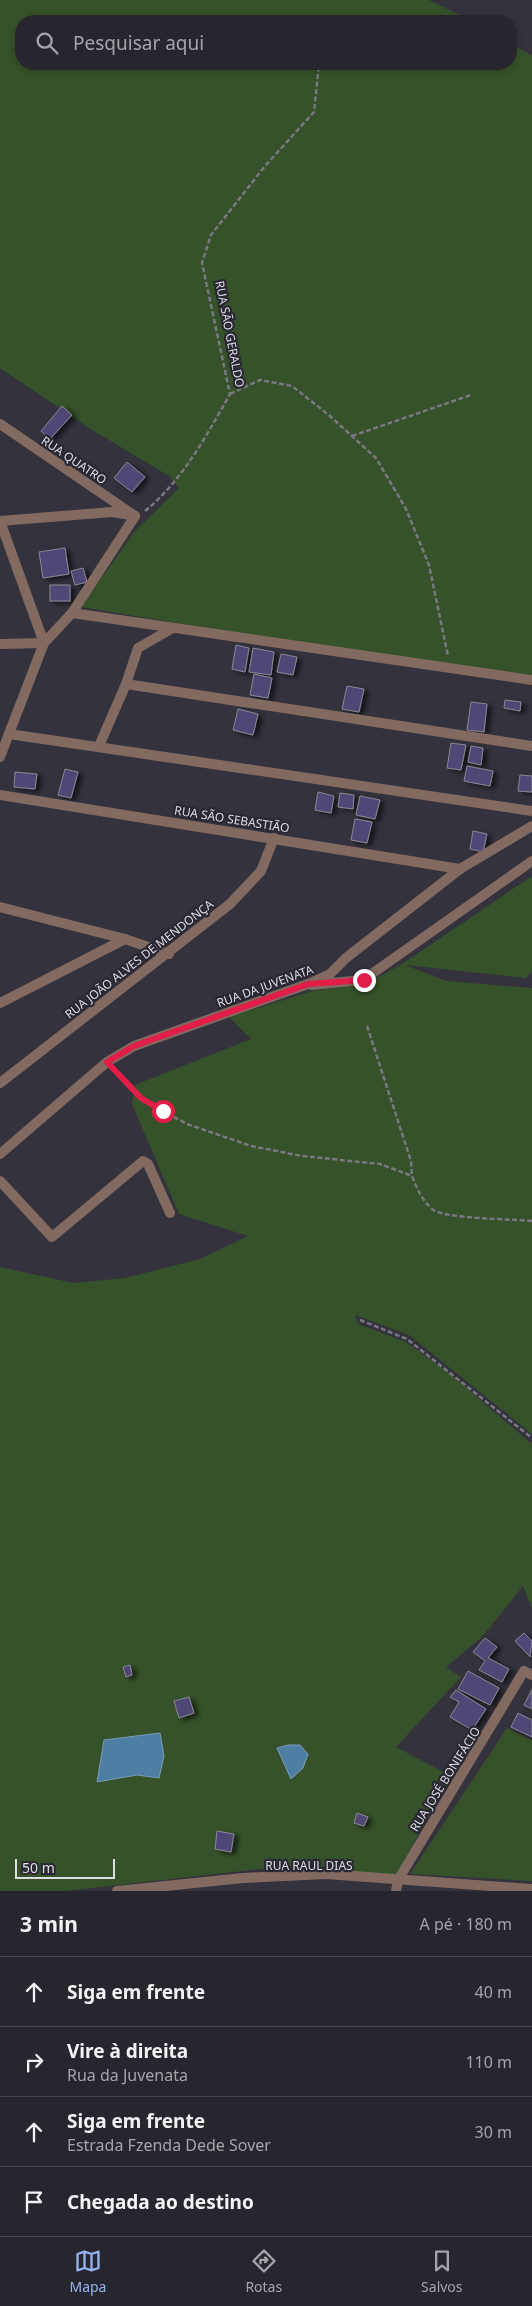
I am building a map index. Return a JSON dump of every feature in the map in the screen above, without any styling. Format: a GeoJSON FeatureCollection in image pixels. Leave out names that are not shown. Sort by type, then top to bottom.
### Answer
{"type":"FeatureCollection","features":[{"type":"Feature","properties":{"kind":"street","name":"RUA QUATRO"},"geometry":{"type":"LineString","coordinates":[[0,424],[135,516]]}},
{"type":"Feature","properties":{"kind":"street"},"geometry":{"type":"LineString","coordinates":[[0,757],[44,644],[72,613],[135,516],[112,512],[0,521],[44,644]]}},
{"type":"Feature","properties":{"kind":"street"},"geometry":{"type":"LineString","coordinates":[[72,613],[171,629],[532,680]]}},
{"type":"Feature","properties":{"kind":"street"},"geometry":{"type":"LineString","coordinates":[[99,746],[126,684],[138,648],[171,629]]}},
{"type":"Feature","properties":{"kind":"street"},"geometry":{"type":"LineString","coordinates":[[0,644],[44,644]]}},
{"type":"Feature","properties":{"kind":"street"},"geometry":{"type":"LineString","coordinates":[[126,684],[532,746]]}},
{"type":"Feature","properties":{"kind":"street"},"geometry":{"type":"LineString","coordinates":[[9,734],[532,810]]}},
{"type":"Feature","properties":{"kind":"street","name":"RUA SÃO SEBASTIÃO"},"geometry":{"type":"LineString","coordinates":[[0,794],[460,869]]}},
{"type":"Feature","properties":{"kind":"street","name":"RUA DA JUVENATA"},"geometry":{"type":"LineString","coordinates":[[0,1154],[107,1062],[134,1046],[308,984],[330,974],[346,958],[460,869],[532,826]]}},
{"type":"Feature","properties":{"kind":"street","name":"RUA JOÃO ALVES DE MENDONÇA"},"geometry":{"type":"LineString","coordinates":[[0,1083],[169,954],[245,890],[261,871],[274,838]]}},
{"type":"Feature","properties":{"kind":"street"},"geometry":{"type":"LineString","coordinates":[[308,984],[364,980],[532,861]]}},
{"type":"Feature","properties":{"kind":"street"},"geometry":{"type":"LineString","coordinates":[[0,907],[125,939],[169,954]]}},
{"type":"Feature","properties":{"kind":"street"},"geometry":{"type":"LineString","coordinates":[[0,1003],[125,939]]}},
{"type":"Feature","properties":{"kind":"street"},"geometry":{"type":"LineString","coordinates":[[0,1181],[52,1237],[143,1161],[148,1164],[170,1213]]}},
{"type":"Feature","properties":{"kind":"street","name":"RUA JOSÉ BONIFÁCIO"},"geometry":{"type":"LineString","coordinates":[[396,1891],[398,1880],[520,1681],[524,1671],[532,1675]]}},
{"type":"Feature","properties":{"kind":"street","name":"RUA RAUL DIAS"},"geometry":{"type":"LineString","coordinates":[[117,1891],[164,1889],[243,1878],[326,1874],[532,1889]]}},
{"type":"Feature","properties":{"kind":"path","name":"RUA SÃO GERALDO"},"geometry":{"type":"LineString","coordinates":[[135,516],[146,510],[170,486],[206,436],[230,394],[202,263],[211,234],[266,166],[314,112],[318,70]]}},
{"type":"Feature","properties":{"kind":"path"},"geometry":{"type":"LineString","coordinates":[[230,394],[260,380],[292,386],[376,458],[406,509],[429,565],[450,668]]}},
{"type":"Feature","properties":{"kind":"path"},"geometry":{"type":"LineString","coordinates":[[352,436],[471,395]]}},
{"type":"Feature","properties":{"kind":"path"},"geometry":{"type":"LineString","coordinates":[[367,1026],[411,1161],[412,1176],[420,1195],[433,1211],[453,1216],[532,1221]]}},
{"type":"Feature","properties":{"kind":"path"},"geometry":{"type":"LineString","coordinates":[[107,1062],[141,1098],[187,1124],[251,1146],[302,1156],[380,1164],[412,1176]]}},
{"type":"Feature","properties":{"kind":"path"},"geometry":{"type":"LineString","coordinates":[[360,1320],[408,1339],[532,1438]]}},
{"type":"Feature","properties":{"kind":"green space"},"geometry":{"type":"Polygon","coordinates":[[[0,0],[429,0],[460,15],[15,15],[15,70],[517,70],[517,47],[532,56],[532,675],[261,637],[81,607],[134,532],[179,488],[169,476],[89,428],[0,368],[0,0]]]}},
{"type":"Feature","properties":{"kind":"green space"},"geometry":{"type":"Polygon","coordinates":[[[532,876],[532,971],[526,978],[405,965],[446,981],[532,988],[532,1434],[409,1335],[355,1315],[358,1324],[406,1342],[449,1373],[532,1444],[532,1608],[523,1586],[482,1637],[446,1667],[461,1677],[396,1747],[451,1776],[396,1875],[278,1867],[65,1891],[0,1891],[0,1267],[73,1283],[125,1278],[200,1259],[248,1236],[179,1214],[132,1104],[135,1085],[251,1039],[229,1017],[312,991],[366,984],[402,964],[532,876]]]}},
{"type":"Feature","properties":{"kind":"green space"},"geometry":{"type":"Polygon","coordinates":[[[507,1728],[532,1740],[532,1881],[410,1874],[507,1728]]]}},
{"type":"Feature","properties":{"kind":"water"},"geometry":{"type":"Polygon","coordinates":[[[160,1733],[164,1756],[159,1778],[137,1775],[97,1782],[104,1740],[160,1733]]]}},
{"type":"Feature","properties":{"kind":"water"},"geometry":{"type":"Polygon","coordinates":[[[288,1745],[300,1745],[308,1754],[303,1768],[291,1779],[277,1748],[288,1745]]]}},
{"type":"Feature","properties":{"kind":"building"},"geometry":{"type":"Polygon","coordinates":[[[62,406],[72,415],[50,439],[41,431],[62,406]]]}},
{"type":"Feature","properties":{"kind":"building"},"geometry":{"type":"Polygon","coordinates":[[[127,462],[145,477],[132,492],[114,478],[127,462]]]}},
{"type":"Feature","properties":{"kind":"building"},"geometry":{"type":"Polygon","coordinates":[[[65,548],[69,574],[43,578],[39,552],[65,548]]]}},
{"type":"Feature","properties":{"kind":"building"},"geometry":{"type":"Polygon","coordinates":[[[83,568],[87,582],[75,585],[71,571],[83,568]]]}},
{"type":"Feature","properties":{"kind":"building"},"geometry":{"type":"Polygon","coordinates":[[[50,585],[70,585],[70,601],[50,601],[50,585]]]}},
{"type":"Feature","properties":{"kind":"building"},"geometry":{"type":"Polygon","coordinates":[[[236,645],[249,648],[245,672],[232,669],[236,645]]]}},
{"type":"Feature","properties":{"kind":"building"},"geometry":{"type":"Polygon","coordinates":[[[253,648],[274,652],[271,675],[249,672],[253,648]]]}},
{"type":"Feature","properties":{"kind":"building"},"geometry":{"type":"Polygon","coordinates":[[[281,654],[297,657],[293,675],[277,672],[281,654]]]}},
{"type":"Feature","properties":{"kind":"building"},"geometry":{"type":"Polygon","coordinates":[[[254,674],[272,678],[268,698],[250,695],[254,674]]]}},
{"type":"Feature","properties":{"kind":"building"},"geometry":{"type":"Polygon","coordinates":[[[347,686],[364,689],[359,712],[342,709],[347,686]]]}},
{"type":"Feature","properties":{"kind":"building"},"geometry":{"type":"Polygon","coordinates":[[[505,700],[521,702],[520,711],[504,708],[505,700]]]}},
{"type":"Feature","properties":{"kind":"building"},"geometry":{"type":"Polygon","coordinates":[[[471,702],[487,704],[484,732],[467,730],[471,702]]]}},
{"type":"Feature","properties":{"kind":"building"},"geometry":{"type":"Polygon","coordinates":[[[238,709],[258,714],[253,735],[233,730],[238,709]]]}},
{"type":"Feature","properties":{"kind":"building"},"geometry":{"type":"Polygon","coordinates":[[[451,743],[466,745],[461,770],[447,768],[451,743]]]}},
{"type":"Feature","properties":{"kind":"building"},"geometry":{"type":"Polygon","coordinates":[[[471,746],[483,748],[481,765],[468,762],[471,746]]]}},
{"type":"Feature","properties":{"kind":"building"},"geometry":{"type":"Polygon","coordinates":[[[467,766],[493,771],[490,786],[464,781],[467,766]]]}},
{"type":"Feature","properties":{"kind":"building"},"geometry":{"type":"Polygon","coordinates":[[[65,769],[78,772],[71,798],[58,795],[65,769]]]}},
{"type":"Feature","properties":{"kind":"building"},"geometry":{"type":"Polygon","coordinates":[[[15,772],[37,774],[35,789],[14,787],[15,772]]]}},
{"type":"Feature","properties":{"kind":"building"},"geometry":{"type":"Polygon","coordinates":[[[520,775],[532,776],[532,792],[518,791],[520,775]]]}},
{"type":"Feature","properties":{"kind":"building"},"geometry":{"type":"Polygon","coordinates":[[[318,792],[334,796],[331,813],[315,810],[318,792]]]}},
{"type":"Feature","properties":{"kind":"building"},"geometry":{"type":"Polygon","coordinates":[[[340,793],[354,795],[353,809],[338,807],[340,793]]]}},
{"type":"Feature","properties":{"kind":"building"},"geometry":{"type":"Polygon","coordinates":[[[360,796],[380,800],[375,819],[356,815],[360,796]]]}},
{"type":"Feature","properties":{"kind":"building"},"geometry":{"type":"Polygon","coordinates":[[[355,819],[372,822],[367,843],[351,840],[355,819]]]}},
{"type":"Feature","properties":{"kind":"building"},"geometry":{"type":"Polygon","coordinates":[[[473,831],[487,834],[483,852],[470,849],[473,831]]]}},
{"type":"Feature","properties":{"kind":"building"},"geometry":{"type":"Polygon","coordinates":[[[524,1633],[532,1641],[530,1657],[515,1641],[524,1633]]]}},
{"type":"Feature","properties":{"kind":"building"},"geometry":{"type":"Polygon","coordinates":[[[485,1638],[497,1647],[488,1658],[509,1669],[502,1682],[479,1670],[485,1661],[473,1652],[485,1638]]]}},
{"type":"Feature","properties":{"kind":"building"},"geometry":{"type":"Polygon","coordinates":[[[130,1665],[132,1675],[126,1677],[123,1667],[130,1665]]]}},
{"type":"Feature","properties":{"kind":"building"},"geometry":{"type":"Polygon","coordinates":[[[468,1671],[499,1688],[490,1705],[458,1689],[468,1671]]]}},
{"type":"Feature","properties":{"kind":"building"},"geometry":{"type":"Polygon","coordinates":[[[532,1689],[532,1709],[524,1705],[532,1689]]]}},
{"type":"Feature","properties":{"kind":"building"},"geometry":{"type":"Polygon","coordinates":[[[456,1690],[486,1709],[472,1730],[450,1717],[459,1702],[450,1697],[456,1690]]]}},
{"type":"Feature","properties":{"kind":"building"},"geometry":{"type":"Polygon","coordinates":[[[189,1697],[194,1713],[179,1718],[174,1701],[189,1697]]]}},
{"type":"Feature","properties":{"kind":"building"},"geometry":{"type":"Polygon","coordinates":[[[518,1713],[532,1720],[532,1737],[511,1727],[518,1713]]]}},
{"type":"Feature","properties":{"kind":"building"},"geometry":{"type":"Polygon","coordinates":[[[357,1813],[368,1817],[364,1826],[354,1823],[357,1813]]]}},
{"type":"Feature","properties":{"kind":"building"},"geometry":{"type":"Polygon","coordinates":[[[217,1831],[234,1834],[231,1852],[215,1849],[217,1831]]]}},
{"type":"Feature","properties":{"kind":"route"},"geometry":{"type":"LineString","coordinates":[[163,1111],[141,1098],[107,1062],[134,1046],[308,984],[325,985],[364,980]]}}]}
